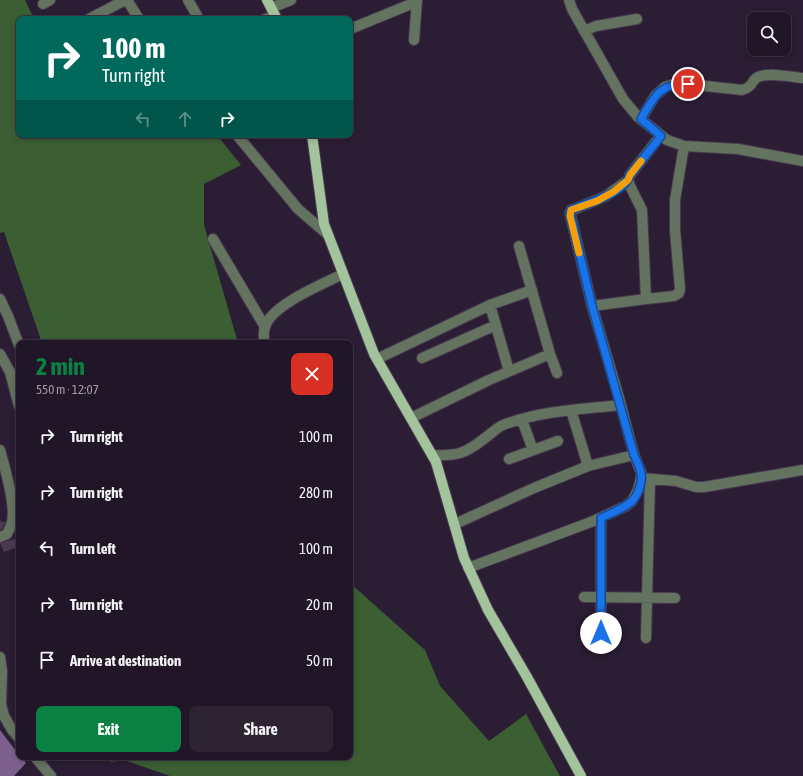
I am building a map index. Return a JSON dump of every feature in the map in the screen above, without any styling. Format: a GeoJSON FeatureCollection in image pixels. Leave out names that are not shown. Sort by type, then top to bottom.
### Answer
{"type":"FeatureCollection","features":[{"type":"Feature","properties":{"kind":"main road"},"geometry":{"type":"LineString","coordinates":[[312,138],[324,224],[377,358],[436,462],[464,558],[488,610],[527,677],[581,776]]}},
{"type":"Feature","properties":{"kind":"street"},"geometry":{"type":"LineString","coordinates":[[95,16],[126,0],[137,16]]}},
{"type":"Feature","properties":{"kind":"street"},"geometry":{"type":"LineString","coordinates":[[188,0],[197,16]]}},
{"type":"Feature","properties":{"kind":"street"},"geometry":{"type":"LineString","coordinates":[[271,12],[291,0]]}},
{"type":"Feature","properties":{"kind":"street"},"geometry":{"type":"LineString","coordinates":[[569,0],[584,31],[617,90],[630,108],[661,136],[674,143],[684,146],[738,148],[803,161]]}},
{"type":"Feature","properties":{"kind":"street"},"geometry":{"type":"LineString","coordinates":[[353,27],[416,1],[414,40]]}},
{"type":"Feature","properties":{"kind":"street"},"geometry":{"type":"LineString","coordinates":[[584,31],[600,25],[637,19]]}},
{"type":"Feature","properties":{"kind":"street"},"geometry":{"type":"LineString","coordinates":[[641,119],[655,96],[665,87],[670,85],[688,84],[742,90],[748,88],[759,76],[770,75],[803,78]]}},
{"type":"Feature","properties":{"kind":"street"},"geometry":{"type":"LineString","coordinates":[[646,638],[646,478],[641,472],[634,455],[592,306],[570,213],[571,210],[606,196],[628,180],[630,175],[661,136]]}},
{"type":"Feature","properties":{"kind":"street"},"geometry":{"type":"LineString","coordinates":[[239,138],[298,209],[327,234]]}},
{"type":"Feature","properties":{"kind":"street"},"geometry":{"type":"LineString","coordinates":[[592,306],[674,296],[679,293],[680,289],[675,230],[675,200],[684,146]]}},
{"type":"Feature","properties":{"kind":"street"},"geometry":{"type":"LineString","coordinates":[[628,180],[642,210],[646,299]]}},
{"type":"Feature","properties":{"kind":"street"},"geometry":{"type":"LineString","coordinates":[[213,239],[265,327]]}},
{"type":"Feature","properties":{"kind":"street"},"geometry":{"type":"LineString","coordinates":[[519,246],[550,354],[558,373]]}},
{"type":"Feature","properties":{"kind":"street"},"geometry":{"type":"LineString","coordinates":[[264,340],[265,327],[270,318],[286,304],[343,274]]}},
{"type":"Feature","properties":{"kind":"street"},"geometry":{"type":"LineString","coordinates":[[377,358],[490,305],[532,290]]}},
{"type":"Feature","properties":{"kind":"street"},"geometry":{"type":"LineString","coordinates":[[0,299],[17,340]]}},
{"type":"Feature","properties":{"kind":"street"},"geometry":{"type":"LineString","coordinates":[[490,305],[509,371]]}},
{"type":"Feature","properties":{"kind":"street"},"geometry":{"type":"LineString","coordinates":[[422,358],[496,326]]}},
{"type":"Feature","properties":{"kind":"street"},"geometry":{"type":"LineString","coordinates":[[0,354],[10,372],[16,395]]}},
{"type":"Feature","properties":{"kind":"street"},"geometry":{"type":"LineString","coordinates":[[411,418],[509,371],[550,354]]}},
{"type":"Feature","properties":{"kind":"street"},"geometry":{"type":"LineString","coordinates":[[432,455],[450,456],[462,453],[479,443],[497,428],[522,420],[554,412],[621,405]]}},
{"type":"Feature","properties":{"kind":"street"},"geometry":{"type":"LineString","coordinates":[[571,410],[588,466]]}},
{"type":"Feature","properties":{"kind":"street"},"geometry":{"type":"LineString","coordinates":[[522,420],[533,450]]}},
{"type":"Feature","properties":{"kind":"street"},"geometry":{"type":"LineString","coordinates":[[509,459],[558,441]]}},
{"type":"Feature","properties":{"kind":"street"},"geometry":{"type":"LineString","coordinates":[[0,450],[14,511],[12,523],[7,534],[0,536]]}},
{"type":"Feature","properties":{"kind":"street"},"geometry":{"type":"LineString","coordinates":[[455,524],[534,488],[588,466],[634,455]]}},
{"type":"Feature","properties":{"kind":"street"},"geometry":{"type":"LineString","coordinates":[[646,478],[676,481],[696,487],[704,487],[803,470]]}},
{"type":"Feature","properties":{"kind":"street"},"geometry":{"type":"LineString","coordinates":[[468,568],[577,528],[626,506],[636,496],[646,478]]}},
{"type":"Feature","properties":{"kind":"street"},"geometry":{"type":"LineString","coordinates":[[601,518],[601,646]]}},
{"type":"Feature","properties":{"kind":"street"},"geometry":{"type":"LineString","coordinates":[[584,597],[675,598]]}},
{"type":"Feature","properties":{"kind":"street"},"geometry":{"type":"LineString","coordinates":[[0,658],[2,671],[1,704],[4,716],[16,735]]}},
{"type":"Feature","properties":{"kind":"street"},"geometry":{"type":"LineString","coordinates":[[38,760],[51,776]]}},
{"type":"Feature","properties":{"kind":"green space"},"geometry":{"type":"Polygon","coordinates":[[[0,0],[25,0],[33,16],[16,16],[16,138],[219,138],[241,165],[204,184],[204,225],[237,340],[41,340],[4,232],[0,233],[0,0]]]}},
{"type":"Feature","properties":{"kind":"green space"},"geometry":{"type":"Polygon","coordinates":[[[353,586],[425,650],[440,686],[489,741],[526,714],[560,776],[170,776],[124,760],[353,760],[353,586]]]}},
{"type":"Feature","properties":{"kind":"green space"},"geometry":{"type":"Polygon","coordinates":[[[109,760],[124,760],[111,762],[109,760]]]}},
{"type":"Feature","properties":{"kind":"shaded area"},"geometry":{"type":"Polygon","coordinates":[[[0,730],[16,751],[16,760],[24,760],[26,763],[14,776],[0,776],[0,730]]]}},
{"type":"Feature","properties":{"kind":"building"},"geometry":{"type":"Polygon","coordinates":[[[0,519],[1,522],[6,521],[0,530],[0,519]]]}},
{"type":"Feature","properties":{"kind":"building"},"geometry":{"type":"Polygon","coordinates":[[[15,539],[16,540],[16,548],[4,552],[0,543],[15,539]]]}},
{"type":"Feature","properties":{"kind":"slow traffic"},"geometry":{"type":"LineString","coordinates":[[579,253],[570,216],[571,210],[597,201],[613,192],[628,180],[641,161]]}},
{"type":"Feature","properties":{"kind":"route"},"geometry":{"type":"LineString","coordinates":[[601,633],[601,518],[626,506],[632,501],[638,490],[641,472],[634,455],[592,306],[570,213],[571,210],[597,201],[606,196],[628,180],[630,175],[661,136],[641,119],[655,96],[658,92],[670,85],[688,84]]}}]}
